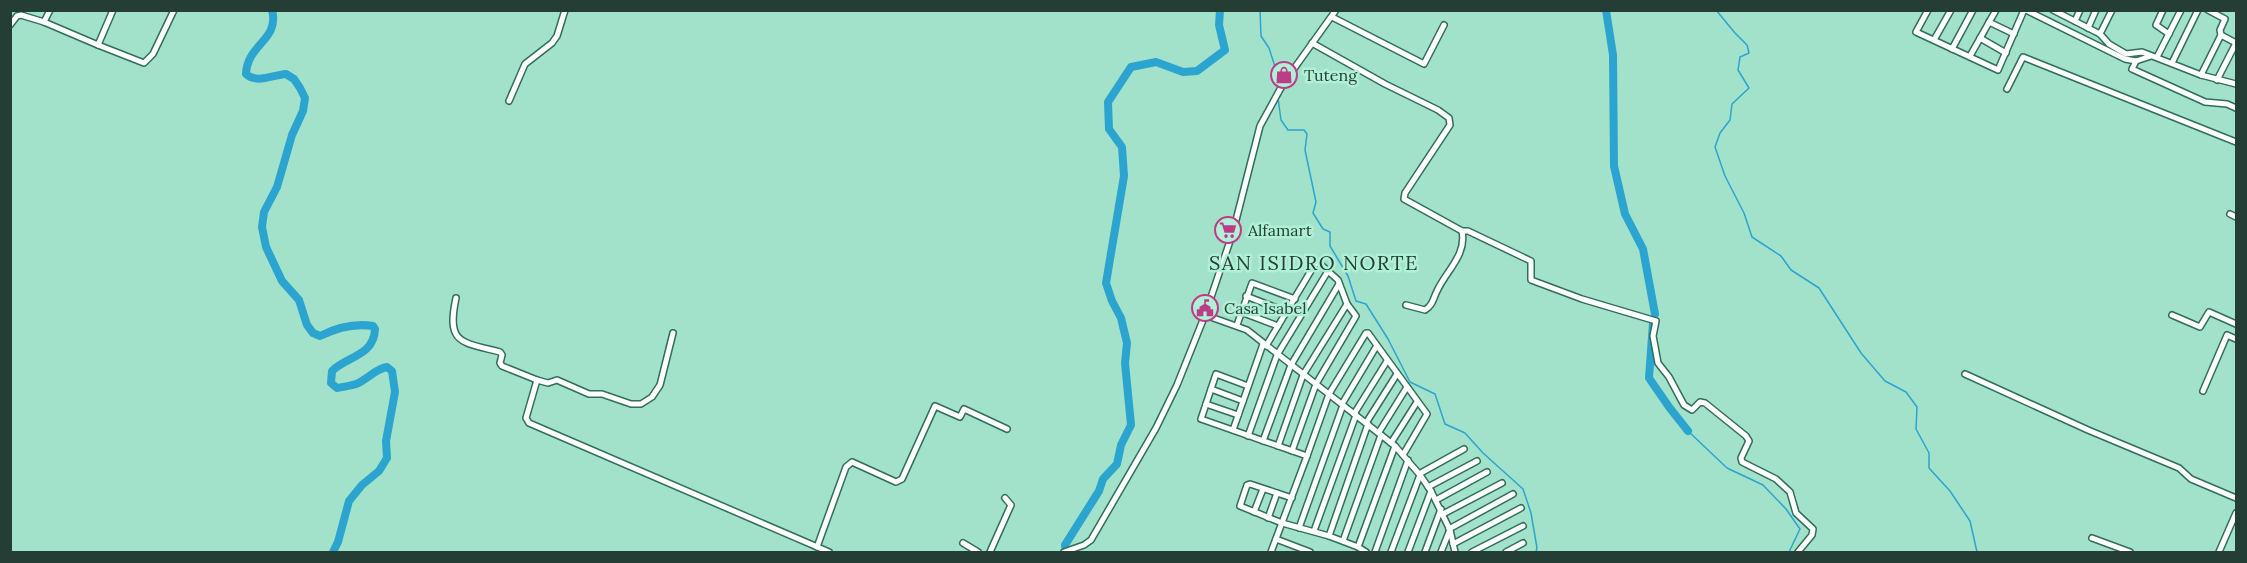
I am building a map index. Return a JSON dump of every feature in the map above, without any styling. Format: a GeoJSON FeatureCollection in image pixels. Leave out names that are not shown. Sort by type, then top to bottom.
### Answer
{"type":"FeatureCollection","features":[{"type":"Feature","properties":{"kind":"street"},"geometry":{"type":"LineString","coordinates":[[44,22],[50,10]]}},
{"type":"Feature","properties":{"kind":"street"},"geometry":{"type":"LineString","coordinates":[[98,45],[113,10]]}},
{"type":"Feature","properties":{"kind":"street"},"geometry":{"type":"LineString","coordinates":[[10,13],[21,14],[44,22],[144,63],[153,54],[174,10]]}},
{"type":"Feature","properties":{"kind":"street"},"geometry":{"type":"LineString","coordinates":[[509,101],[525,64],[552,43],[557,36],[565,10]]}},
{"type":"Feature","properties":{"kind":"street"},"geometry":{"type":"LineString","coordinates":[[1064,552],[1091,540],[1156,428],[1177,385],[1205,315],[1233,232],[1260,126],[1283,84],[1336,10]]}},
{"type":"Feature","properties":{"kind":"street"},"geometry":{"type":"LineString","coordinates":[[1928,10],[1916,32],[1998,70],[2025,10],[2125,59],[2136,61],[2155,56],[2181,10]]}},
{"type":"Feature","properties":{"kind":"street"},"geometry":{"type":"LineString","coordinates":[[1934,40],[1951,10]]}},
{"type":"Feature","properties":{"kind":"street"},"geometry":{"type":"LineString","coordinates":[[1952,49],[1974,10]]}},
{"type":"Feature","properties":{"kind":"street"},"geometry":{"type":"LineString","coordinates":[[1970,56],[1996,10]]}},
{"type":"Feature","properties":{"kind":"street"},"geometry":{"type":"LineString","coordinates":[[2053,10],[2062,12],[2100,34],[2109,44],[2126,54],[2142,52],[2217,80],[2235,81]]}},
{"type":"Feature","properties":{"kind":"street"},"geometry":{"type":"LineString","coordinates":[[2075,21],[2080,10]]}},
{"type":"Feature","properties":{"kind":"street"},"geometry":{"type":"LineString","coordinates":[[2088,28],[2097,10]]}},
{"type":"Feature","properties":{"kind":"street"},"geometry":{"type":"LineString","coordinates":[[2100,34],[2112,10]]}},
{"type":"Feature","properties":{"kind":"street"},"geometry":{"type":"LineString","coordinates":[[2163,10],[2156,25],[2169,34]]}},
{"type":"Feature","properties":{"kind":"street"},"geometry":{"type":"LineString","coordinates":[[2172,63],[2198,10]]}},
{"type":"Feature","properties":{"kind":"street"},"geometry":{"type":"LineString","coordinates":[[2201,75],[2221,34],[2220,30],[2225,19],[2208,10]]}},
{"type":"Feature","properties":{"kind":"street"},"geometry":{"type":"LineString","coordinates":[[10,25],[21,14]]}},
{"type":"Feature","properties":{"kind":"street"},"geometry":{"type":"LineString","coordinates":[[1332,16],[1424,64],[1444,25]]}},
{"type":"Feature","properties":{"kind":"street"},"geometry":{"type":"LineString","coordinates":[[1989,22],[2014,34]]}},
{"type":"Feature","properties":{"kind":"street"},"geometry":{"type":"LineString","coordinates":[[2217,80],[2236,43],[2221,34]]}},
{"type":"Feature","properties":{"kind":"street"},"geometry":{"type":"LineString","coordinates":[[1980,38],[2006,53]]}},
{"type":"Feature","properties":{"kind":"street"},"geometry":{"type":"LineString","coordinates":[[1312,43],[1449,118],[1450,125],[1405,193],[1404,199],[1462,231],[1468,231],[1531,261],[1531,280],[1582,299],[1656,321],[1653,336],[1658,363],[1670,377],[1684,405],[1692,410],[1700,402],[1705,404],[1746,436],[1749,441],[1741,458],[1742,462],[1776,480],[1790,492],[1796,513],[1812,529],[1812,535],[1798,552]]}},
{"type":"Feature","properties":{"kind":"street"},"geometry":{"type":"LineString","coordinates":[[2007,89],[2023,57],[2236,142]]}},
{"type":"Feature","properties":{"kind":"street"},"geometry":{"type":"LineString","coordinates":[[2136,61],[2133,69],[2205,102],[2227,104],[2236,108]]}},
{"type":"Feature","properties":{"kind":"street"},"geometry":{"type":"LineString","coordinates":[[2230,214],[2236,217]]}},
{"type":"Feature","properties":{"kind":"street"},"geometry":{"type":"LineString","coordinates":[[1406,305],[1425,310],[1432,306],[1437,291],[1457,259],[1464,240],[1462,231]]}},
{"type":"Feature","properties":{"kind":"street"},"geometry":{"type":"LineString","coordinates":[[1233,430],[1264,345],[1287,312],[1315,264],[1319,263],[1339,284],[1347,304],[1356,317],[1316,384],[1292,451]]}},
{"type":"Feature","properties":{"kind":"street"},"geometry":{"type":"LineString","coordinates":[[1248,436],[1277,355],[1328,271]]}},
{"type":"Feature","properties":{"kind":"street"},"geometry":{"type":"LineString","coordinates":[[1237,325],[1250,285],[1255,283],[1295,298]]}},
{"type":"Feature","properties":{"kind":"street"},"geometry":{"type":"LineString","coordinates":[[1263,441],[1291,365],[1339,284]]}},
{"type":"Feature","properties":{"kind":"street"},"geometry":{"type":"LineString","coordinates":[[1246,296],[1287,312]]}},
{"type":"Feature","properties":{"kind":"street"},"geometry":{"type":"LineString","coordinates":[[456,298],[451,320],[458,337],[463,342],[500,352],[502,366],[537,380],[548,383],[557,380],[589,394],[602,394],[631,404],[640,404],[652,397],[660,385],[673,333]]}},
{"type":"Feature","properties":{"kind":"street"},"geometry":{"type":"LineString","coordinates":[[1278,446],[1303,375],[1347,304]]}},
{"type":"Feature","properties":{"kind":"street"},"geometry":{"type":"LineString","coordinates":[[1241,312],[1278,326]]}},
{"type":"Feature","properties":{"kind":"street"},"geometry":{"type":"LineString","coordinates":[[2172,315],[2200,327],[2209,312],[2236,324]]}},
{"type":"Feature","properties":{"kind":"street"},"geometry":{"type":"LineString","coordinates":[[1205,315],[1247,330],[1393,445],[1408,460],[1430,489],[1450,529],[1455,552]]}},
{"type":"Feature","properties":{"kind":"street"},"geometry":{"type":"LineString","coordinates":[[1271,552],[1329,394],[1366,333],[1427,417],[1403,455]]}},
{"type":"Feature","properties":{"kind":"street"},"geometry":{"type":"LineString","coordinates":[[2204,391],[2227,335],[2236,339]]}},
{"type":"Feature","properties":{"kind":"street"},"geometry":{"type":"LineString","coordinates":[[1299,528],[1343,405],[1376,347]]}},
{"type":"Feature","properties":{"kind":"street"},"geometry":{"type":"LineString","coordinates":[[1314,531],[1355,414],[1387,361]]}},
{"type":"Feature","properties":{"kind":"street"},"geometry":{"type":"LineString","coordinates":[[1248,386],[1216,374],[1201,419],[1307,456]]}},
{"type":"Feature","properties":{"kind":"street"},"geometry":{"type":"LineString","coordinates":[[1329,536],[1367,424],[1397,374]]}},
{"type":"Feature","properties":{"kind":"street"},"geometry":{"type":"LineString","coordinates":[[1965,374],[2088,430],[2179,468],[2191,479],[2236,498]]}},
{"type":"Feature","properties":{"kind":"street"},"geometry":{"type":"LineString","coordinates":[[537,380],[526,418],[529,423],[829,552]]}},
{"type":"Feature","properties":{"kind":"street"},"geometry":{"type":"LineString","coordinates":[[1343,541],[1380,434],[1407,387]]}},
{"type":"Feature","properties":{"kind":"street"},"geometry":{"type":"LineString","coordinates":[[1211,389],[1243,400]]}},
{"type":"Feature","properties":{"kind":"street"},"geometry":{"type":"LineString","coordinates":[[1358,547],[1393,445],[1417,402]]}},
{"type":"Feature","properties":{"kind":"street"},"geometry":{"type":"LineString","coordinates":[[1206,404],[1238,416]]}},
{"type":"Feature","properties":{"kind":"street"},"geometry":{"type":"LineString","coordinates":[[817,547],[846,467],[852,462],[896,482],[902,479],[935,406],[960,417],[964,410],[1007,429]]}},
{"type":"Feature","properties":{"kind":"street"},"geometry":{"type":"LineString","coordinates":[[1391,552],[1419,474],[1464,449]]}},
{"type":"Feature","properties":{"kind":"street"},"geometry":{"type":"LineString","coordinates":[[1375,552],[1408,460]]}},
{"type":"Feature","properties":{"kind":"street"},"geometry":{"type":"LineString","coordinates":[[1408,552],[1430,489],[1477,461]]}},
{"type":"Feature","properties":{"kind":"street"},"geometry":{"type":"LineString","coordinates":[[1436,500],[1487,472]]}},
{"type":"Feature","properties":{"kind":"street"},"geometry":{"type":"LineString","coordinates":[[1425,552],[1442,512],[1502,483]]}},
{"type":"Feature","properties":{"kind":"street"},"geometry":{"type":"LineString","coordinates":[[1292,498],[1250,484],[1247,486],[1240,507],[1282,523],[1329,536],[1366,552]]}},
{"type":"Feature","properties":{"kind":"street"},"geometry":{"type":"LineString","coordinates":[[1254,512],[1263,489]]}},
{"type":"Feature","properties":{"kind":"street"},"geometry":{"type":"LineString","coordinates":[[1268,518],[1277,493]]}},
{"type":"Feature","properties":{"kind":"street"},"geometry":{"type":"LineString","coordinates":[[1441,552],[1450,529],[1514,494]]}},
{"type":"Feature","properties":{"kind":"street"},"geometry":{"type":"LineString","coordinates":[[990,552],[1011,505],[1005,498]]}},
{"type":"Feature","properties":{"kind":"street"},"geometry":{"type":"LineString","coordinates":[[1453,544],[1521,508]]}},
{"type":"Feature","properties":{"kind":"street"},"geometry":{"type":"LineString","coordinates":[[2219,552],[2236,513]]}},
{"type":"Feature","properties":{"kind":"street"},"geometry":{"type":"LineString","coordinates":[[1472,552],[1522,526]]}},
{"type":"Feature","properties":{"kind":"street"},"geometry":{"type":"LineString","coordinates":[[2092,538],[2130,552]]}},
{"type":"Feature","properties":{"kind":"street"},"geometry":{"type":"LineString","coordinates":[[1276,539],[1310,552]]}},
{"type":"Feature","properties":{"kind":"street"},"geometry":{"type":"LineString","coordinates":[[963,543],[978,552]]}},
{"type":"Feature","properties":{"kind":"street"},"geometry":{"type":"LineString","coordinates":[[1506,552],[1523,543]]}},
{"type":"Feature","properties":{"kind":"waterway"},"geometry":{"type":"LineString","coordinates":[[272,10],[273,20],[268,36],[252,56],[246,74],[260,79],[286,74],[294,79],[305,98],[303,111],[292,135],[277,187],[264,212],[262,227],[266,247],[282,281],[299,300],[307,325],[313,333],[320,336],[359,325],[373,326],[375,329],[370,345],[365,350],[332,371],[331,383],[337,388],[354,385],[387,367],[392,371],[395,392],[386,441],[387,458],[379,471],[362,485],[349,501],[333,552]]}},
{"type":"Feature","properties":{"kind":"waterway"},"geometry":{"type":"LineString","coordinates":[[1066,552],[1065,545],[1099,491],[1103,479],[1117,464],[1121,445],[1131,425],[1125,363],[1127,343],[1121,318],[1106,283],[1124,176],[1122,147],[1109,129],[1108,102],[1131,67],[1156,62],[1183,72],[1197,71],[1225,50],[1219,25],[1220,10]]}},
{"type":"Feature","properties":{"kind":"waterway"},"geometry":{"type":"LineString","coordinates":[[1260,10],[1261,36],[1269,48],[1278,76],[1278,87]]}},
{"type":"Feature","properties":{"kind":"waterway"},"geometry":{"type":"LineString","coordinates":[[1606,10],[1613,55],[1614,166],[1625,214],[1643,249],[1655,314]]}},
{"type":"Feature","properties":{"kind":"waterway"},"geometry":{"type":"LineString","coordinates":[[1716,10],[1747,45],[1749,53],[1740,57],[1738,70],[1749,88],[1732,104],[1730,120],[1720,133],[1715,147],[1752,237],[1781,256],[1791,270],[1819,288],[1861,353],[1885,381],[1906,392],[1917,407],[1916,429],[1929,453],[1929,468],[1950,491],[1970,521],[1977,552]]}},
{"type":"Feature","properties":{"kind":"waterway"},"geometry":{"type":"LineString","coordinates":[[1278,98],[1281,120],[1288,130],[1304,130],[1307,134],[1305,150],[1316,202],[1313,213],[1323,229],[1330,232],[1330,246],[1348,276],[1356,301],[1366,304],[1388,339],[1410,382],[1435,394],[1445,424],[1465,433],[1483,453],[1523,489],[1531,513],[1536,552]]}},
{"type":"Feature","properties":{"kind":"waterway"},"geometry":{"type":"LineString","coordinates":[[1653,323],[1649,378],[1688,431]]}},
{"type":"Feature","properties":{"kind":"waterway"},"geometry":{"type":"LineString","coordinates":[[1688,431],[1727,468],[1763,485],[1786,509],[1800,529],[1789,552]]}},
{"type":"Feature","properties":{"kind":"place","name":"Tuteng"},"geometry":{"type":"Point","coordinates":[1284,75]}},
{"type":"Feature","properties":{"kind":"place","name":"Alfamart"},"geometry":{"type":"Point","coordinates":[1228,230]}},
{"type":"Feature","properties":{"kind":"place","name":"Casa Isabel"},"geometry":{"type":"Point","coordinates":[1205,308]}},
{"type":"Feature","properties":{"kind":"district","name":"SAN ISIDRO NORTE"},"geometry":{"type":"Point","coordinates":[1314,262]}}]}
